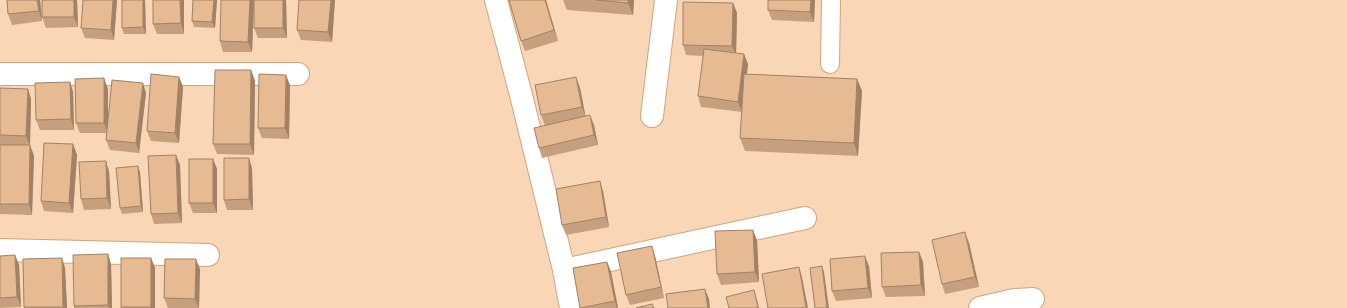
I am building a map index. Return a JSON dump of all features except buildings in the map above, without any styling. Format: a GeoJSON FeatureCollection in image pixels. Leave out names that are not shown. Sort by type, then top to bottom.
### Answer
{"type":"FeatureCollection","features":[{"type":"Feature","properties":{"kind":"street"},"geometry":{"type":"LineString","coordinates":[[496,0],[564,270],[571,308]]}},
{"type":"Feature","properties":{"kind":"street"},"geometry":{"type":"LineString","coordinates":[[652,116],[666,0]]}},
{"type":"Feature","properties":{"kind":"street"},"geometry":{"type":"LineString","coordinates":[[0,74],[298,74]]}},
{"type":"Feature","properties":{"kind":"street"},"geometry":{"type":"LineString","coordinates":[[564,270],[805,218]]}},
{"type":"Feature","properties":{"kind":"street"},"geometry":{"type":"LineString","coordinates":[[0,250],[208,255]]}},
{"type":"Feature","properties":{"kind":"street"},"geometry":{"type":"LineString","coordinates":[[980,308],[1014,300],[1033,299]]}},
{"type":"Feature","properties":{"kind":"lane"},"geometry":{"type":"LineString","coordinates":[[830,64],[831,0]]}}]}
